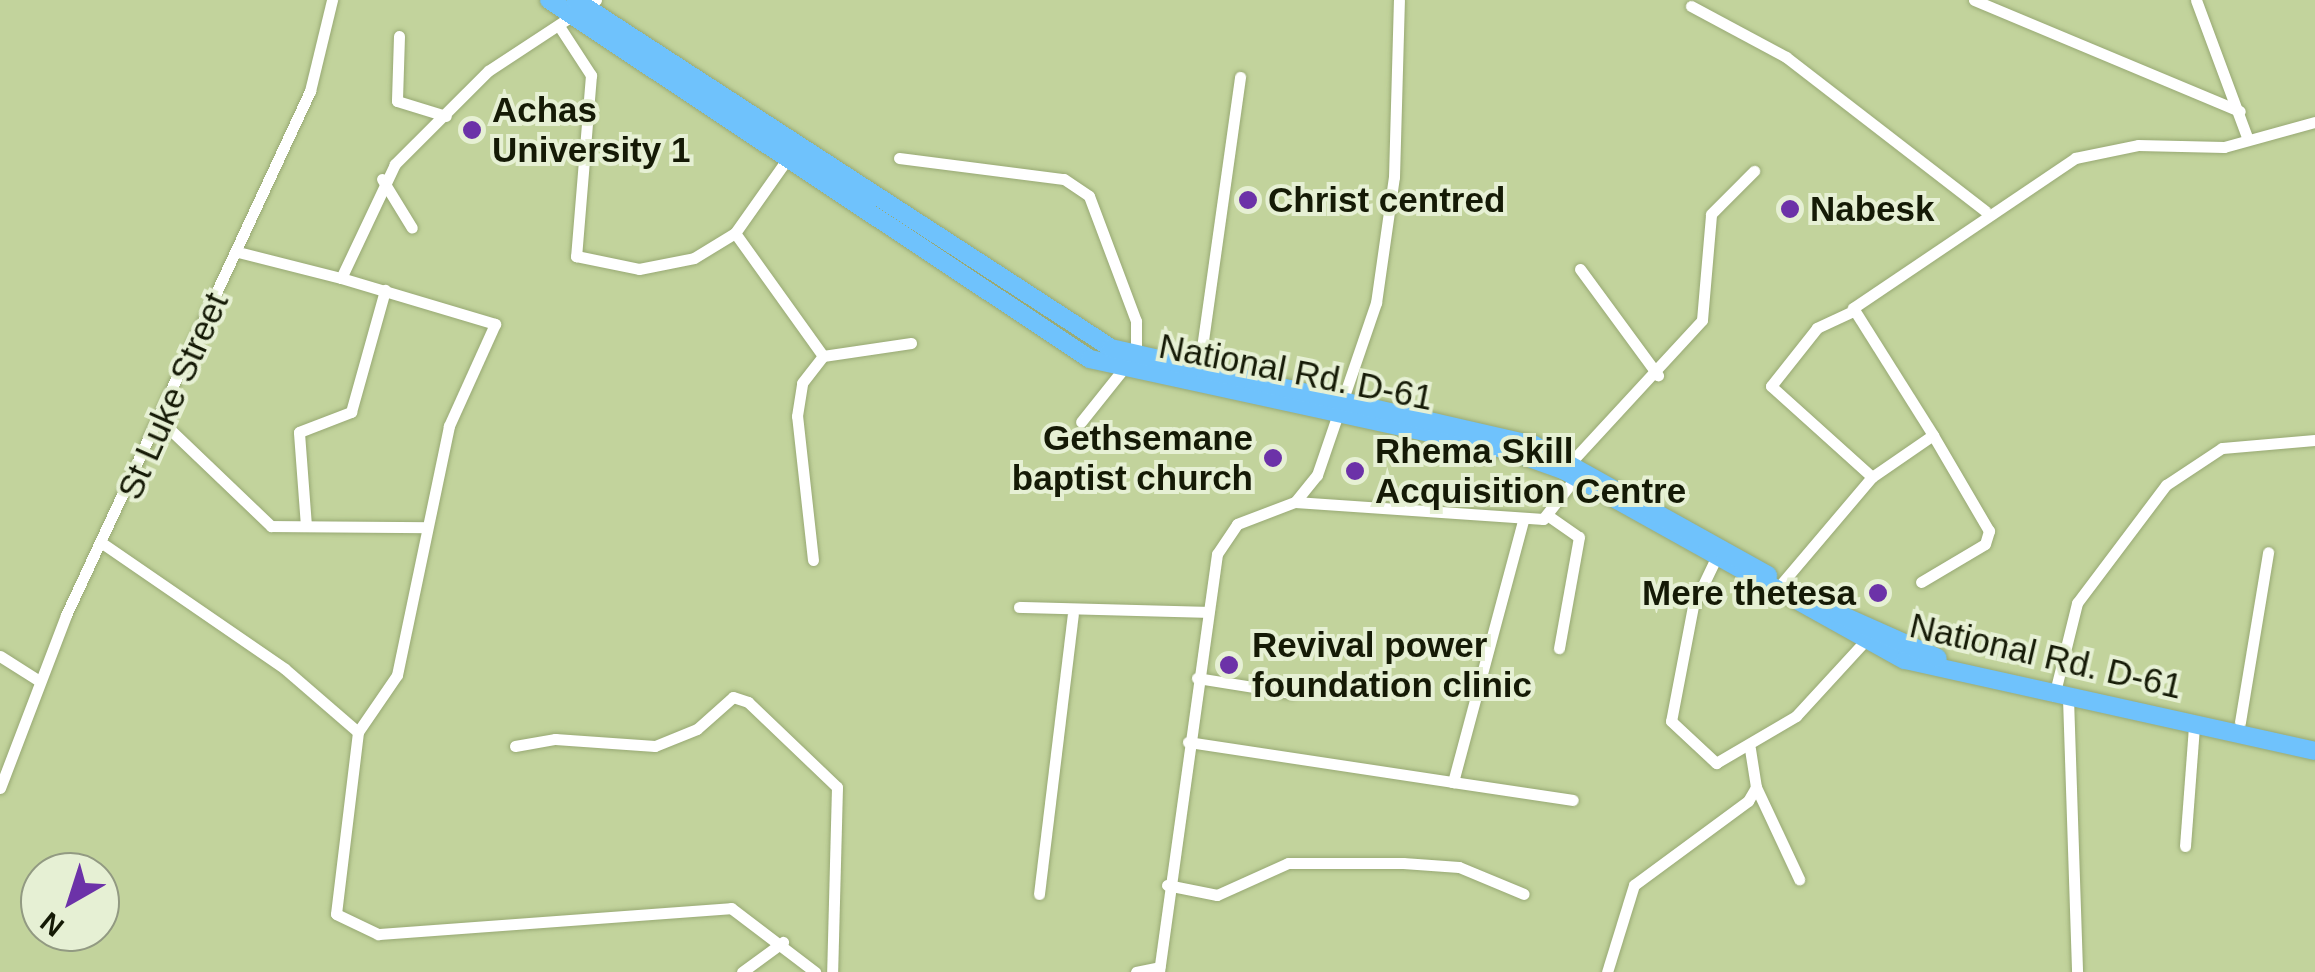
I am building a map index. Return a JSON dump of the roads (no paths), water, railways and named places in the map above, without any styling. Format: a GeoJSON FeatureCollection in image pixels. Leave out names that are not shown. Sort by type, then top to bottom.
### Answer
{"type":"FeatureCollection","features":[{"type":"Feature","properties":{"kind":"highway","name":"National Rd. D-61"},"geometry":{"type":"LineString","coordinates":[[549,0],[578,10],[1094,339],[1337,409]]}},
{"type":"Feature","properties":{"kind":"highway","name":"National Rd. D-61"},"geometry":{"type":"LineString","coordinates":[[578,10],[788,158],[1090,359],[1123,370],[1337,409],[1492,430],[1574,468],[1782,583],[1920,652],[2059,693],[2315,751]]}},
{"type":"Feature","properties":{"kind":"highway","name":"National Rd. D-61"},"geometry":{"type":"LineString","coordinates":[[1574,468],[1716,558],[1864,642],[1943,672],[2240,722],[2315,739]]}},
{"type":"Feature","properties":{"kind":"street","name":"St Luke Street"},"geometry":{"type":"LineString","coordinates":[[0,788],[38,680],[310,90],[332,0]]}},
{"type":"Feature","properties":{"kind":"street"},"geometry":{"type":"LineString","coordinates":[[1295,502],[1325,460],[1387,246],[1399,0]]}},
{"type":"Feature","properties":{"kind":"street"},"geometry":{"type":"LineString","coordinates":[[1974,0],[2240,111]]}},
{"type":"Feature","properties":{"kind":"street"},"geometry":{"type":"LineString","coordinates":[[2196,0],[2248,140]]}},
{"type":"Feature","properties":{"kind":"street"},"geometry":{"type":"LineString","coordinates":[[1691,6],[1786,57],[1985,211]]}},
{"type":"Feature","properties":{"kind":"street"},"geometry":{"type":"LineString","coordinates":[[342,278],[382,179],[497,64],[578,10],[592,75],[576,256],[667,266],[735,233],[788,158]]}},
{"type":"Feature","properties":{"kind":"street"},"geometry":{"type":"LineString","coordinates":[[398,36],[398,102],[446,116]]}},
{"type":"Feature","properties":{"kind":"street"},"geometry":{"type":"LineString","coordinates":[[1199,369],[1240,77]]}},
{"type":"Feature","properties":{"kind":"street"},"geometry":{"type":"LineString","coordinates":[[1872,476],[1771,386],[1816,328],[1851,312],[1985,211],[2075,158],[2248,140],[2315,122]]}},
{"type":"Feature","properties":{"kind":"street"},"geometry":{"type":"LineString","coordinates":[[899,158],[1078,184],[1136,321],[1136,354],[1081,422]]}},
{"type":"Feature","properties":{"kind":"street"},"geometry":{"type":"LineString","coordinates":[[1550,518],[1574,468],[1658,375],[1708,302],[1711,214],[1754,171]]}},
{"type":"Feature","properties":{"kind":"street"},"geometry":{"type":"LineString","coordinates":[[382,179],[412,228]]}},
{"type":"Feature","properties":{"kind":"street"},"geometry":{"type":"LineString","coordinates":[[735,233],[824,356]]}},
{"type":"Feature","properties":{"kind":"street"},"geometry":{"type":"LineString","coordinates":[[238,252],[496,324],[449,426],[397,675],[358,732],[336,914],[370,933],[732,908],[783,942],[815,972]]}},
{"type":"Feature","properties":{"kind":"street"},"geometry":{"type":"LineString","coordinates":[[1580,269],[1658,375]]}},
{"type":"Feature","properties":{"kind":"street"},"geometry":{"type":"LineString","coordinates":[[306,526],[297,440],[302,426],[340,424],[351,412],[385,290]]}},
{"type":"Feature","properties":{"kind":"street"},"geometry":{"type":"LineString","coordinates":[[1851,312],[1932,434],[1989,530],[1985,544],[1921,582]]}},
{"type":"Feature","properties":{"kind":"street"},"geometry":{"type":"LineString","coordinates":[[813,560],[796,416],[802,383],[824,356],[911,343]]}},
{"type":"Feature","properties":{"kind":"street"},"geometry":{"type":"LineString","coordinates":[[157,417],[262,520],[306,526],[426,527]]}},
{"type":"Feature","properties":{"kind":"street"},"geometry":{"type":"LineString","coordinates":[[1782,583],[1872,476],[1932,434]]}},
{"type":"Feature","properties":{"kind":"street"},"geometry":{"type":"LineString","coordinates":[[2077,972],[2059,693],[2077,603],[2166,486],[2222,448],[2315,440]]}},
{"type":"Feature","properties":{"kind":"street"},"geometry":{"type":"LineString","coordinates":[[1136,972],[1159,970],[1167,885],[1206,612],[1226,536],[1254,513],[1295,502],[1523,520],[1550,518],[1579,537],[1559,648]]}},
{"type":"Feature","properties":{"kind":"street"},"geometry":{"type":"LineString","coordinates":[[1453,782],[1523,520]]}},
{"type":"Feature","properties":{"kind":"street"},"geometry":{"type":"LineString","coordinates":[[102,543],[285,669],[358,732]]}},
{"type":"Feature","properties":{"kind":"street"},"geometry":{"type":"LineString","coordinates":[[2240,722],[2268,552]]}},
{"type":"Feature","properties":{"kind":"street"},"geometry":{"type":"LineString","coordinates":[[1716,558],[1694,606],[1671,722],[1716,763],[1750,748],[1832,686],[1864,642]]}},
{"type":"Feature","properties":{"kind":"street"},"geometry":{"type":"LineString","coordinates":[[1018,608],[1073,615],[1206,612]]}},
{"type":"Feature","properties":{"kind":"street"},"geometry":{"type":"LineString","coordinates":[[1040,894],[1073,615]]}},
{"type":"Feature","properties":{"kind":"street"},"geometry":{"type":"LineString","coordinates":[[0,656],[38,680]]}},
{"type":"Feature","properties":{"kind":"street"},"geometry":{"type":"LineString","coordinates":[[1197,678],[1290,693]]}},
{"type":"Feature","properties":{"kind":"street"},"geometry":{"type":"LineString","coordinates":[[515,746],[555,739],[655,746],[697,730],[734,696],[748,702],[837,786],[832,972]]}},
{"type":"Feature","properties":{"kind":"street"},"geometry":{"type":"LineString","coordinates":[[2185,846],[2194,725]]}},
{"type":"Feature","properties":{"kind":"street"},"geometry":{"type":"LineString","coordinates":[[1188,742],[1573,800]]}},
{"type":"Feature","properties":{"kind":"street"},"geometry":{"type":"LineString","coordinates":[[1750,748],[1756,787],[1799,879]]}},
{"type":"Feature","properties":{"kind":"street"},"geometry":{"type":"LineString","coordinates":[[1607,972],[1634,885],[1756,787]]}},
{"type":"Feature","properties":{"kind":"street"},"geometry":{"type":"LineString","coordinates":[[1167,885],[1217,895],[1288,863],[1403,863],[1458,867],[1524,894]]}},
{"type":"Feature","properties":{"kind":"street"},"geometry":{"type":"LineString","coordinates":[[742,972],[783,942]]}},
{"type":"Feature","properties":{"kind":"place","name":"Achas University 1"},"geometry":{"type":"Point","coordinates":[472,130]}},
{"type":"Feature","properties":{"kind":"place","name":"Christ centred"},"geometry":{"type":"Point","coordinates":[1248,200]}},
{"type":"Feature","properties":{"kind":"place","name":"Nabesk"},"geometry":{"type":"Point","coordinates":[1790,209]}},
{"type":"Feature","properties":{"kind":"place","name":"Gethsemane baptist church"},"geometry":{"type":"Point","coordinates":[1273,458]}},
{"type":"Feature","properties":{"kind":"place","name":"Rhema Skill Acquisition Centre"},"geometry":{"type":"Point","coordinates":[1355,471]}},
{"type":"Feature","properties":{"kind":"place","name":"Mere thetesa"},"geometry":{"type":"Point","coordinates":[1878,593]}},
{"type":"Feature","properties":{"kind":"place","name":"Revival power foundation clinic"},"geometry":{"type":"Point","coordinates":[1229,665]}}]}
